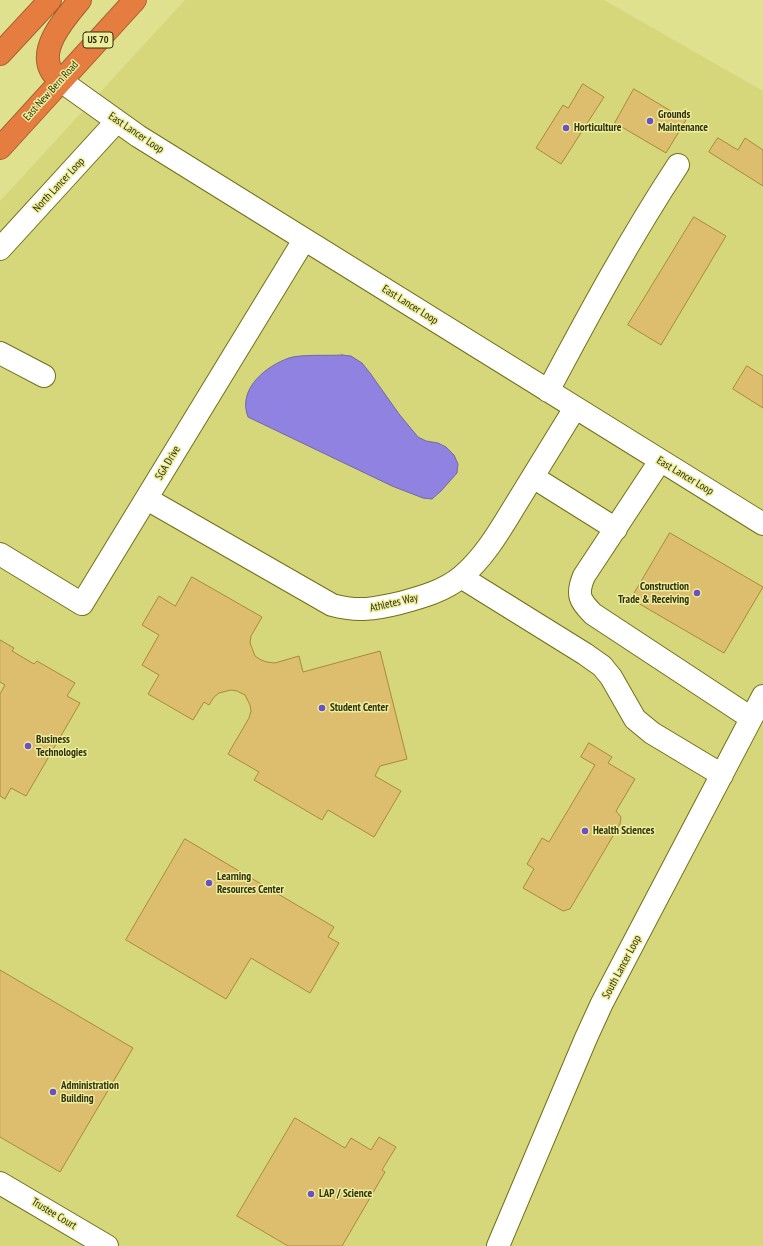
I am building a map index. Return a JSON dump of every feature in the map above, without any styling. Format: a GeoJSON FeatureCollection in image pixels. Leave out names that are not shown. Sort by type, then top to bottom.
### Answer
{"type":"FeatureCollection","features":[{"type":"Feature","properties":{"kind":"highway"},"geometry":{"type":"LineString","coordinates":[[0,54],[50,0]]}},
{"type":"Feature","properties":{"kind":"highway"},"geometry":{"type":"LineString","coordinates":[[61,81],[52,73],[48,63],[48,51],[60,26],[80,0]]}},
{"type":"Feature","properties":{"kind":"highway","name":"East New Bern Road"},"geometry":{"type":"LineString","coordinates":[[0,148],[135,0]]}},
{"type":"Feature","properties":{"kind":"lane","name":"East Lancer Loop"},"geometry":{"type":"LineString","coordinates":[[61,81],[144,140],[763,524]]}},
{"type":"Feature","properties":{"kind":"lane","name":"North Lancer Loop"},"geometry":{"type":"LineString","coordinates":[[0,249],[117,121]]}},
{"type":"Feature","properties":{"kind":"lane"},"geometry":{"type":"LineString","coordinates":[[548,391],[604,287],[648,211],[678,165]]}},
{"type":"Feature","properties":{"kind":"lane","name":"SGA Drive"},"geometry":{"type":"LineString","coordinates":[[0,554],[82,604],[304,240]]}},
{"type":"Feature","properties":{"kind":"lane"},"geometry":{"type":"LineString","coordinates":[[0,353],[44,376]]}},
{"type":"Feature","properties":{"kind":"lane","name":"Athletes Way"},"geometry":{"type":"LineString","coordinates":[[147,499],[320,599],[343,608],[369,610],[414,599],[435,592],[461,577],[476,563],[533,477],[575,408]]}},
{"type":"Feature","properties":{"kind":"lane"},"geometry":{"type":"LineString","coordinates":[[660,461],[584,576],[580,585],[579,595],[583,604],[593,614],[751,718]]}},
{"type":"Feature","properties":{"kind":"lane"},"geometry":{"type":"LineString","coordinates":[[533,477],[616,528]]}},
{"type":"Feature","properties":{"kind":"lane"},"geometry":{"type":"LineString","coordinates":[[461,577],[602,666],[618,687],[635,719],[652,733],[722,775]]}},
{"type":"Feature","properties":{"kind":"lane","name":"South Lancer Loop"},"geometry":{"type":"LineString","coordinates":[[498,1246],[602,1003],[763,696]]}},
{"type":"Feature","properties":{"kind":"lane","name":"Trustee Court"},"geometry":{"type":"LineString","coordinates":[[0,1183],[107,1246]]}},
{"type":"Feature","properties":{"kind":"shaded area"},"geometry":{"type":"Polygon","coordinates":[[[185,0],[604,0],[763,91],[763,1246],[0,1246],[0,201],[185,0]]]}},
{"type":"Feature","properties":{"kind":"shaded area"},"geometry":{"type":"Polygon","coordinates":[[[351,356],[362,363],[399,414],[418,437],[446,447],[454,455],[458,464],[457,473],[432,499],[423,498],[392,486],[248,417],[246,407],[250,388],[263,373],[271,367],[294,357],[351,356]]]}},
{"type":"Feature","properties":{"kind":"building","name":"Horticulture"},"geometry":{"type":"Polygon","coordinates":[[[583,84],[604,97],[561,164],[536,148],[563,105],[568,108],[583,84]]]}},
{"type":"Feature","properties":{"kind":"building","name":"Grounds Maintenance"},"geometry":{"type":"Polygon","coordinates":[[[634,89],[686,120],[666,153],[615,123],[634,89]]]}},
{"type":"Feature","properties":{"kind":"building"},"geometry":{"type":"Polygon","coordinates":[[[718,138],[738,150],[745,138],[763,150],[763,186],[709,152],[718,138]]]}},
{"type":"Feature","properties":{"kind":"building"},"geometry":{"type":"Polygon","coordinates":[[[694,217],[726,236],[661,345],[628,325],[694,217]]]}},
{"type":"Feature","properties":{"kind":"building"},"geometry":{"type":"Polygon","coordinates":[[[747,366],[763,376],[763,408],[733,389],[747,366]]]}},
{"type":"Feature","properties":{"kind":"building","name":"Construction Trade & Receiving"},"geometry":{"type":"Polygon","coordinates":[[[670,533],[763,587],[724,653],[631,599],[670,533]]]}},
{"type":"Feature","properties":{"kind":"building","name":"Student Center"},"geometry":{"type":"Polygon","coordinates":[[[192,577],[262,617],[251,636],[250,643],[255,656],[261,660],[275,663],[299,656],[303,672],[380,651],[407,759],[380,766],[375,776],[401,791],[374,837],[328,810],[322,820],[254,780],[259,772],[228,754],[249,718],[251,711],[250,705],[245,695],[231,690],[219,693],[214,697],[209,705],[204,702],[193,720],[148,694],[159,675],[142,665],[159,635],[142,625],[159,596],[175,606],[192,577]]]}},
{"type":"Feature","properties":{"kind":"building","name":"Business Technologies"},"geometry":{"type":"Polygon","coordinates":[[[0,640],[14,648],[12,651],[34,664],[37,661],[75,683],[67,696],[80,703],[26,796],[11,788],[5,799],[0,796],[0,694],[5,685],[0,682],[0,640]]]}},
{"type":"Feature","properties":{"kind":"building","name":"Health Sciences"},"geometry":{"type":"Polygon","coordinates":[[[589,743],[612,757],[608,763],[635,779],[616,811],[621,817],[620,824],[570,909],[563,911],[523,888],[534,869],[527,864],[542,838],[549,842],[595,765],[581,757],[589,743]]]}},
{"type":"Feature","properties":{"kind":"building","name":"Learning Resources Center"},"geometry":{"type":"Polygon","coordinates":[[[185,839],[334,927],[328,937],[339,943],[310,993],[251,958],[226,999],[126,940],[185,839]]]}},
{"type":"Feature","properties":{"kind":"building","name":"Administration Building"},"geometry":{"type":"Polygon","coordinates":[[[0,970],[133,1048],[60,1172],[0,1137],[0,970]]]}},
{"type":"Feature","properties":{"kind":"building","name":"LAP / Science"},"geometry":{"type":"Polygon","coordinates":[[[295,1118],[345,1148],[351,1138],[371,1150],[379,1137],[396,1147],[382,1170],[385,1172],[342,1246],[288,1246],[237,1216],[295,1118]]]}},
{"type":"Feature","properties":{"kind":"place","name":"Grounds Maintenance"},"geometry":{"type":"Point","coordinates":[650,121]}},
{"type":"Feature","properties":{"kind":"place","name":"Horticulture"},"geometry":{"type":"Point","coordinates":[566,128]}},
{"type":"Feature","properties":{"kind":"place","name":"Construction Trade & Receiving"},"geometry":{"type":"Point","coordinates":[697,593]}},
{"type":"Feature","properties":{"kind":"place","name":"Student Center"},"geometry":{"type":"Point","coordinates":[322,708]}},
{"type":"Feature","properties":{"kind":"place","name":"Business Technologies"},"geometry":{"type":"Point","coordinates":[28,746]}},
{"type":"Feature","properties":{"kind":"place","name":"Health Sciences"},"geometry":{"type":"Point","coordinates":[585,831]}},
{"type":"Feature","properties":{"kind":"place","name":"Learning Resources Center"},"geometry":{"type":"Point","coordinates":[209,883]}},
{"type":"Feature","properties":{"kind":"place","name":"Administration Building"},"geometry":{"type":"Point","coordinates":[53,1092]}},
{"type":"Feature","properties":{"kind":"place","name":"LAP / Science"},"geometry":{"type":"Point","coordinates":[311,1194]}}]}
